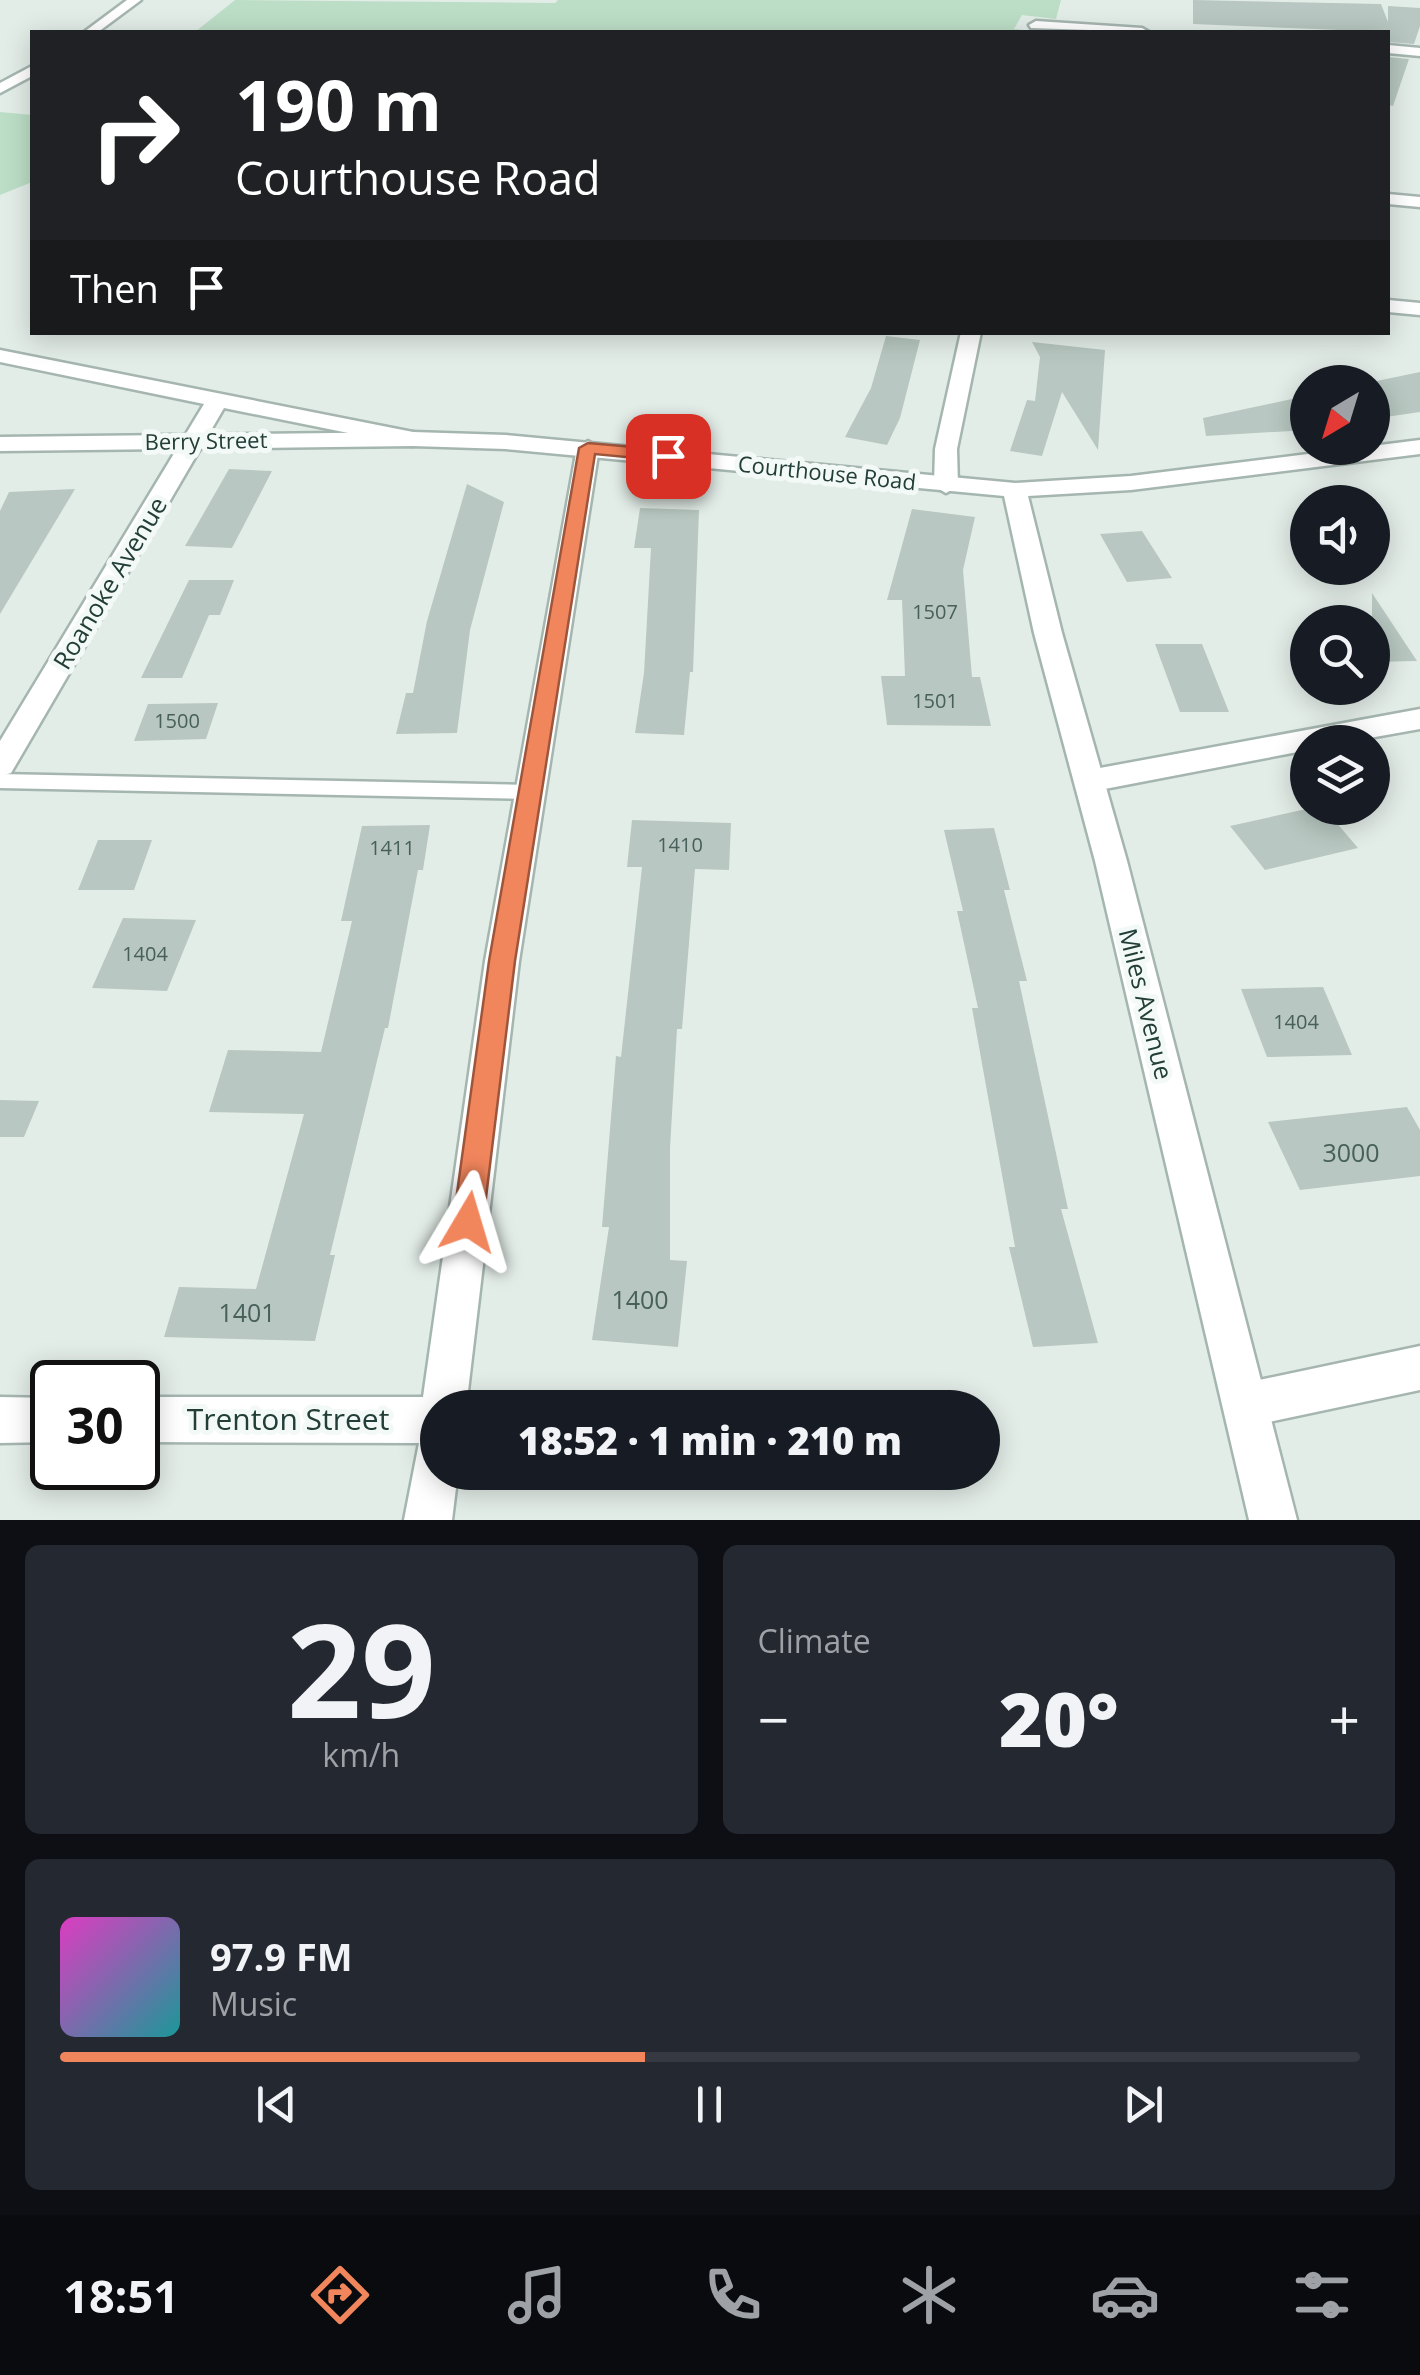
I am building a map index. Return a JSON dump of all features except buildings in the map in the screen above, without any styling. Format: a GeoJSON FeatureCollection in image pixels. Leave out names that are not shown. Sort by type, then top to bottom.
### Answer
{"type":"FeatureCollection","features":[{"type":"Feature","properties":{"kind":"street"},"geometry":{"type":"LineString","coordinates":[[93,30],[135,0]]}},
{"type":"Feature","properties":{"kind":"street"},"geometry":{"type":"LineString","coordinates":[[1036,25],[1112,30]]}},
{"type":"Feature","properties":{"kind":"street"},"geometry":{"type":"LineString","coordinates":[[1390,49],[1420,52]]}},
{"type":"Feature","properties":{"kind":"street"},"geometry":{"type":"LineString","coordinates":[[0,90],[30,71]]}},
{"type":"Feature","properties":{"kind":"street"},"geometry":{"type":"LineString","coordinates":[[1390,199],[1420,202]]}},
{"type":"Feature","properties":{"kind":"street"},"geometry":{"type":"LineString","coordinates":[[1390,306],[1420,309]]}},
{"type":"Feature","properties":{"kind":"street"},"geometry":{"type":"LineString","coordinates":[[946,486],[946,449],[970,335]]}},
{"type":"Feature","properties":{"kind":"street","name":"Courthouse Road"},"geometry":{"type":"LineString","coordinates":[[0,356],[413,439],[588,448],[946,486],[1014,490],[1130,483],[1420,447]]}},
{"type":"Feature","properties":{"kind":"street","name":"Roanoke Avenue"},"geometry":{"type":"LineString","coordinates":[[0,766],[218,399]]}},
{"type":"Feature","properties":{"kind":"street","name":"Berry Street"},"geometry":{"type":"LineString","coordinates":[[0,444],[413,439]]}},
{"type":"Feature","properties":{"kind":"street"},"geometry":{"type":"LineString","coordinates":[[446,1390],[502,961],[588,448]]}},
{"type":"Feature","properties":{"kind":"street","name":"Miles Avenue"},"geometry":{"type":"LineString","coordinates":[[1014,490],[1273,1520]]}},
{"type":"Feature","properties":{"kind":"street"},"geometry":{"type":"LineString","coordinates":[[1088,780],[1420,720]]}},
{"type":"Feature","properties":{"kind":"street"},"geometry":{"type":"LineString","coordinates":[[1244,1405],[1420,1368]]}},
{"type":"Feature","properties":{"kind":"street"},"geometry":{"type":"LineString","coordinates":[[0,1420],[30,1420]]}},
{"type":"Feature","properties":{"kind":"street","name":"Trenton Street"},"geometry":{"type":"LineString","coordinates":[[160,1420],[420,1420]]}},
{"type":"Feature","properties":{"kind":"street"},"geometry":{"type":"LineString","coordinates":[[428,1520],[432,1490]]}},
{"type":"Feature","properties":{"kind":"lane"},"geometry":{"type":"LineString","coordinates":[[0,781],[530,792]]}},
{"type":"Feature","properties":{"kind":"green space"},"geometry":{"type":"Polygon","coordinates":[[[235,0],[1061,0],[1056,19],[1022,15],[1014,29],[1025,30],[198,30],[235,0]]]}},
{"type":"Feature","properties":{"kind":"green space"},"geometry":{"type":"Polygon","coordinates":[[[0,112],[30,115],[30,183],[0,195],[0,112]]]}},
{"type":"Feature","properties":{"kind":"route"},"geometry":{"type":"LineString","coordinates":[[468,1222],[502,961],[588,448],[668,456]]}}]}
